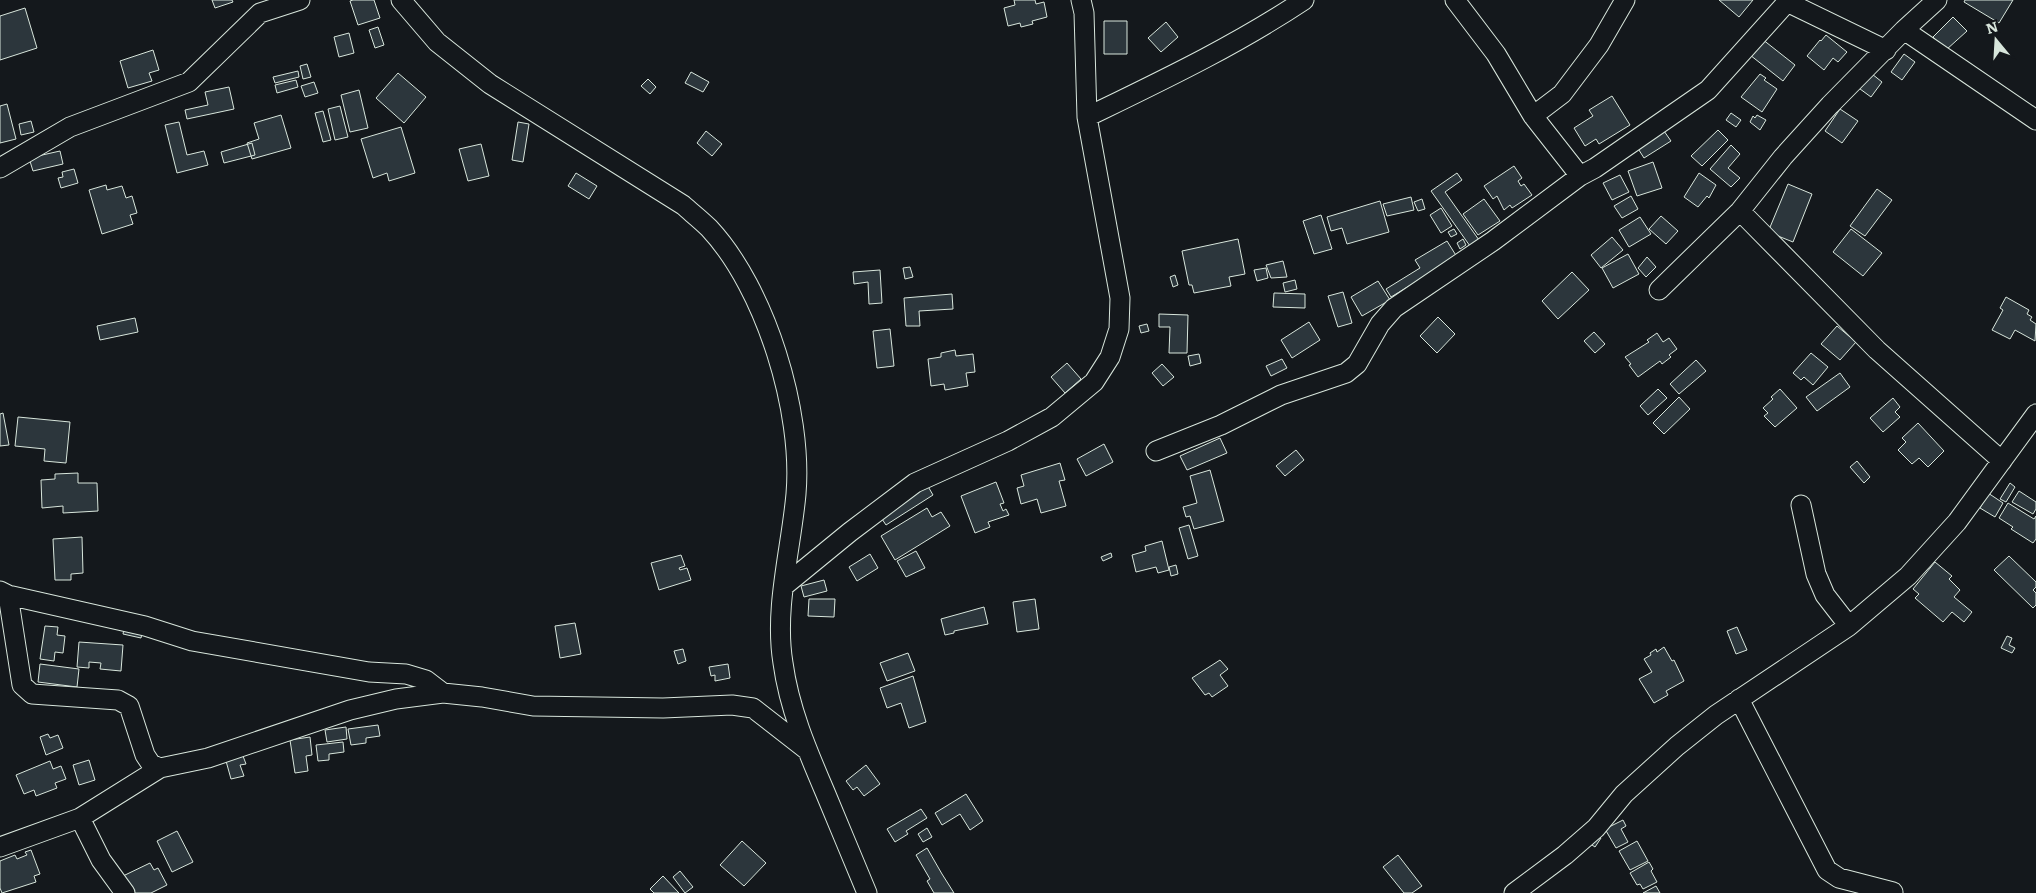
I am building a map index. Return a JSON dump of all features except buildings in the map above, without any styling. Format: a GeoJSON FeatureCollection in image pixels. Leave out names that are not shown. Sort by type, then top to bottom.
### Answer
{"type":"FeatureCollection","features":[{"type":"Feature","properties":{"kind":"street"},"geometry":{"type":"LineString","coordinates":[[0,168],[70,127],[189,82],[260,13],[300,0]]}},
{"type":"Feature","properties":{"kind":"street"},"geometry":{"type":"LineString","coordinates":[[401,0],[438,42],[490,84],[683,205],[709,228],[727,251],[751,291],[772,337],[792,411],[797,454],[796,493],[780,633],[782,663],[791,703],[807,750],[867,893]]}},
{"type":"Feature","properties":{"kind":"street"},"geometry":{"type":"LineString","coordinates":[[784,586],[850,532],[915,483],[1008,441],[1052,417],[1094,382],[1110,357],[1119,329],[1120,298],[1087,117],[1084,13],[1080,0]]}},
{"type":"Feature","properties":{"kind":"street"},"geometry":{"type":"LineString","coordinates":[[1087,117],[1170,77],[1261,29],[1304,0]]}},
{"type":"Feature","properties":{"kind":"street"},"geometry":{"type":"LineString","coordinates":[[1455,0],[1496,54],[1533,116],[1580,176]]}},
{"type":"Feature","properties":{"kind":"street"},"geometry":{"type":"LineString","coordinates":[[1533,116],[1562,94],[1599,45],[1625,0]]}},
{"type":"Feature","properties":{"kind":"street"},"geometry":{"type":"LineString","coordinates":[[1660,290],[1740,211],[1783,156],[1830,105],[1904,30],[1937,0]]}},
{"type":"Feature","properties":{"kind":"street"},"geometry":{"type":"LineString","coordinates":[[1156,451],[1221,425],[1281,394],[1346,373],[1357,364],[1380,324],[1394,308],[1492,241],[1580,176],[1625,148],[1708,90],[1788,1],[1886,50]]}},
{"type":"Feature","properties":{"kind":"street"},"geometry":{"type":"LineString","coordinates":[[1904,30],[2036,120]]}},
{"type":"Feature","properties":{"kind":"street"},"geometry":{"type":"LineString","coordinates":[[1740,211],[1877,350],[2002,462]]}},
{"type":"Feature","properties":{"kind":"street"},"geometry":{"type":"LineString","coordinates":[[1514,893],[1565,855],[1596,828],[1624,794],[1677,746],[1716,715],[1849,626],[1908,576],[1957,522],[2036,414]]}},
{"type":"Feature","properties":{"kind":"street"},"geometry":{"type":"LineString","coordinates":[[1801,505],[1816,574],[1825,595],[1849,626]]}},
{"type":"Feature","properties":{"kind":"street"},"geometry":{"type":"LineString","coordinates":[[160,768],[152,764],[145,754],[129,706],[118,700],[32,694],[22,685],[4,593],[145,626],[192,641],[369,672],[406,674],[426,680],[443,694]]}},
{"type":"Feature","properties":{"kind":"street"},"geometry":{"type":"LineString","coordinates":[[0,847],[80,818],[160,768],[208,758],[350,710],[396,699],[443,694],[482,697],[532,706],[663,708],[732,705],[753,708],[807,750]]}},
{"type":"Feature","properties":{"kind":"street"},"geometry":{"type":"LineString","coordinates":[[1739,699],[1827,870],[1839,878],[1893,892]]}},
{"type":"Feature","properties":{"kind":"street"},"geometry":{"type":"LineString","coordinates":[[80,818],[101,860],[125,893]]}}]}
